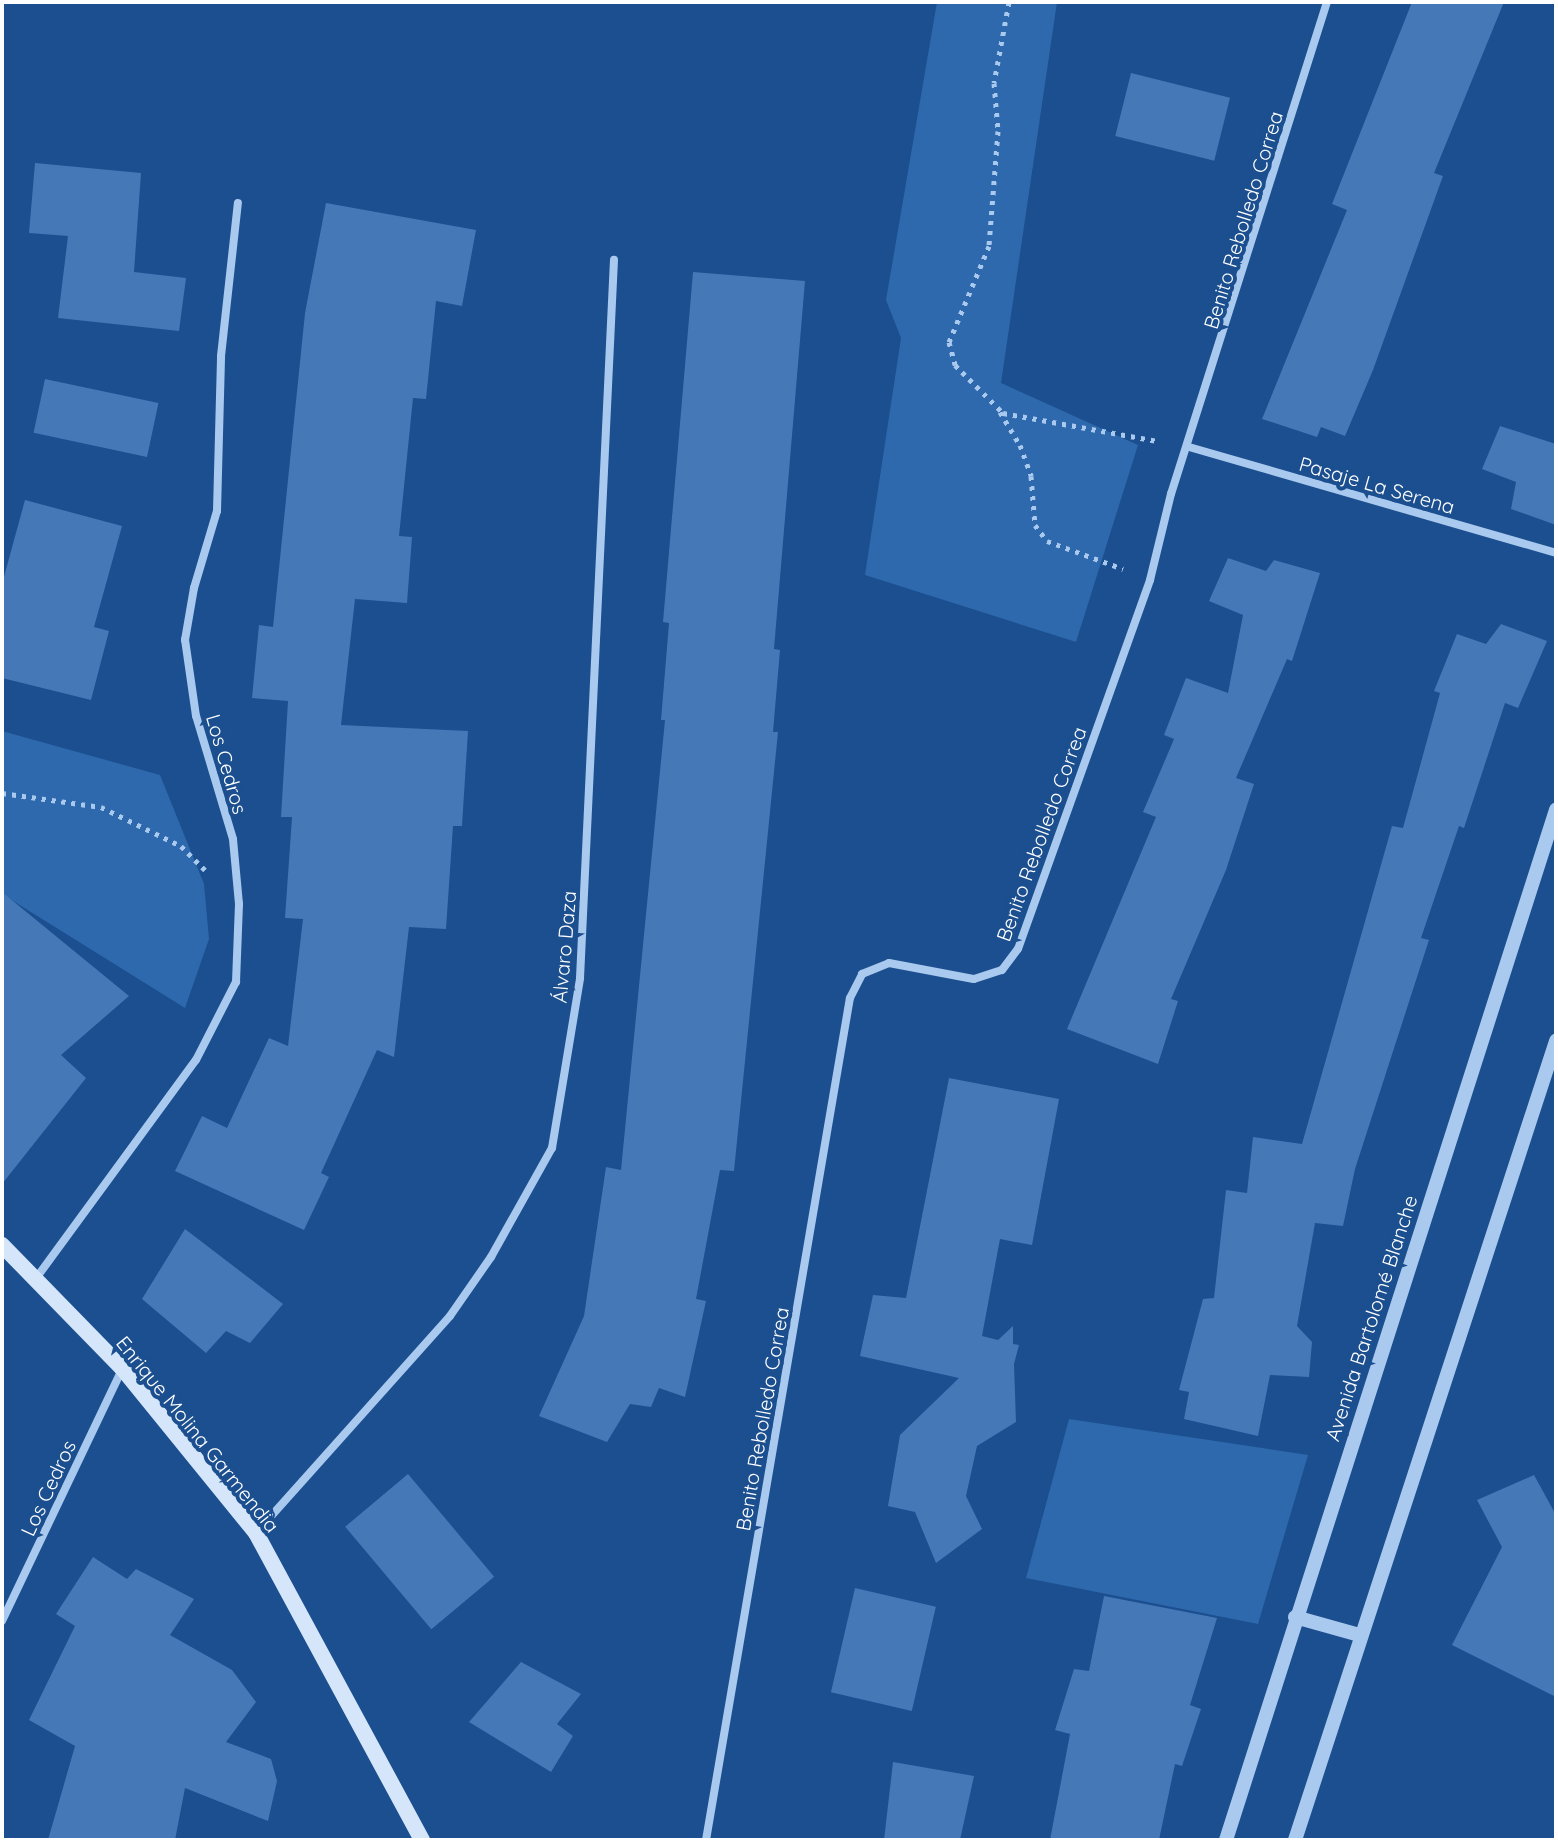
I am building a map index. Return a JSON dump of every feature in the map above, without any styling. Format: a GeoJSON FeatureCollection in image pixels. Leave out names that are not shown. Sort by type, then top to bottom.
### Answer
{"type":"FeatureCollection","features":[{"type":"Feature","properties":{"kind":"main road","name":"Enrique Molina Garmendia"},"geometry":{"type":"LineString","coordinates":[[2,1245],[37,1277],[122,1368],[256,1533],[422,1840]]}},
{"type":"Feature","properties":{"kind":"street","name":"Benito Rebolledo Correa"},"geometry":{"type":"LineString","coordinates":[[706,1840],[850,998],[862,974],[889,963],[974,979],[1002,970],[1018,949],[1150,580],[1171,494],[1189,447],[1327,2]]}},
{"type":"Feature","properties":{"kind":"street","name":"Los Cedros"},"geometry":{"type":"LineString","coordinates":[[37,1277],[196,1060],[236,982],[239,904],[233,839],[196,716],[185,640],[194,588],[217,511],[221,356],[238,203]]}},
{"type":"Feature","properties":{"kind":"street","name":"Álvaro Daza"},"geometry":{"type":"LineString","coordinates":[[256,1533],[450,1316],[491,1257],[552,1148],[580,978],[614,260]]}},
{"type":"Feature","properties":{"kind":"street","name":"Pasaje La Serena"},"geometry":{"type":"LineString","coordinates":[[1189,447],[1556,553]]}},
{"type":"Feature","properties":{"kind":"street","name":"Avenida Bartolomé Blanche"},"geometry":{"type":"LineString","coordinates":[[1226,1840],[1556,810]]}},
{"type":"Feature","properties":{"kind":"street"},"geometry":{"type":"LineString","coordinates":[[1295,1840],[1359,1635],[1556,1041]]}},
{"type":"Feature","properties":{"kind":"street","name":"Los Cedros"},"geometry":{"type":"LineString","coordinates":[[2,1621],[122,1368]]}},
{"type":"Feature","properties":{"kind":"street"},"geometry":{"type":"LineString","coordinates":[[1295,1617],[1359,1635]]}},
{"type":"Feature","properties":{"kind":"path"},"geometry":{"type":"LineString","coordinates":[[1009,2],[994,83],[998,131],[989,246],[949,342],[955,365],[997,408],[1020,445],[1031,476],[1035,525],[1047,541],[1150,580]]}},
{"type":"Feature","properties":{"kind":"path"},"geometry":{"type":"LineString","coordinates":[[997,408],[1189,447]]}},
{"type":"Feature","properties":{"kind":"path"},"geometry":{"type":"LineString","coordinates":[[2,793],[114,813],[181,846],[239,904]]}},
{"type":"Feature","properties":{"kind":"shaded area"},"geometry":{"type":"Polygon","coordinates":[[[937,2],[1057,2],[1001,383],[1138,445],[1076,642],[865,575],[901,338],[886,300],[937,2]]]}},
{"type":"Feature","properties":{"kind":"shaded area"},"geometry":{"type":"Polygon","coordinates":[[[2,731],[160,775],[204,884],[209,939],[185,1008],[2,894],[2,731]]]}},
{"type":"Feature","properties":{"kind":"shaded area"},"geometry":{"type":"Polygon","coordinates":[[[1069,1419],[1308,1455],[1258,1624],[1026,1578],[1069,1419]]]}},
{"type":"Feature","properties":{"kind":"building"},"geometry":{"type":"Polygon","coordinates":[[[1412,2],[1504,2],[1434,173],[1443,176],[1373,370],[1345,436],[1321,427],[1317,437],[1262,419],[1347,210],[1332,204],[1412,2]]]}},
{"type":"Feature","properties":{"kind":"building"},"geometry":{"type":"Polygon","coordinates":[[[1131,73],[1230,98],[1214,161],[1115,136],[1131,73]]]}},
{"type":"Feature","properties":{"kind":"building"},"geometry":{"type":"Polygon","coordinates":[[[35,163],[141,173],[134,272],[186,278],[179,331],[58,318],[68,236],[29,233],[35,163]]]}},
{"type":"Feature","properties":{"kind":"building"},"geometry":{"type":"Polygon","coordinates":[[[326,203],[476,230],[462,306],[436,301],[426,399],[413,398],[399,536],[412,537],[407,603],[355,599],[341,725],[468,731],[462,826],[453,826],[446,929],[409,927],[394,1057],[377,1050],[321,1173],[329,1177],[304,1230],[175,1171],[202,1116],[227,1128],[269,1038],[288,1046],[303,919],[285,918],[292,817],[281,817],[288,701],[252,698],[259,625],[273,627],[305,313],[326,203]]]}},
{"type":"Feature","properties":{"kind":"building"},"geometry":{"type":"Polygon","coordinates":[[[693,272],[805,281],[774,649],[780,650],[773,732],[778,732],[734,1171],[720,1170],[696,1299],[706,1301],[685,1397],[659,1388],[651,1407],[630,1404],[607,1442],[539,1416],[584,1316],[606,1167],[621,1170],[665,720],[661,720],[669,623],[663,622],[693,272]]]}},
{"type":"Feature","properties":{"kind":"building"},"geometry":{"type":"Polygon","coordinates":[[[45,379],[158,403],[147,457],[34,433],[45,379]]]}},
{"type":"Feature","properties":{"kind":"building"},"geometry":{"type":"Polygon","coordinates":[[[1500,426],[1556,444],[1556,525],[1511,509],[1516,482],[1482,469],[1500,426]]]}},
{"type":"Feature","properties":{"kind":"building"},"geometry":{"type":"Polygon","coordinates":[[[25,500],[122,526],[94,627],[109,631],[91,700],[2,678],[2,584],[25,500]]]}},
{"type":"Feature","properties":{"kind":"building"},"geometry":{"type":"Polygon","coordinates":[[[1228,558],[1266,571],[1274,560],[1320,573],[1292,661],[1287,659],[1236,778],[1254,784],[1226,870],[1171,999],[1178,1001],[1158,1064],[1067,1029],[1156,817],[1143,812],[1174,739],[1164,735],[1186,678],[1228,693],[1243,615],[1209,601],[1228,558]]]}},
{"type":"Feature","properties":{"kind":"building"},"geometry":{"type":"Polygon","coordinates":[[[1501,624],[1547,641],[1518,708],[1505,703],[1464,828],[1459,826],[1421,938],[1429,940],[1355,1169],[1343,1226],[1315,1223],[1297,1326],[1312,1342],[1309,1377],[1270,1375],[1258,1436],[1184,1419],[1189,1392],[1179,1390],[1203,1299],[1214,1298],[1226,1190],[1247,1193],[1253,1137],[1302,1144],[1392,826],[1403,828],[1440,693],[1434,691],[1457,634],[1486,644],[1501,624]]]}},
{"type":"Feature","properties":{"kind":"building"},"geometry":{"type":"Polygon","coordinates":[[[2,892],[129,996],[61,1055],[86,1078],[2,1184],[2,892]]]}},
{"type":"Feature","properties":{"kind":"building"},"geometry":{"type":"Polygon","coordinates":[[[949,1078],[1059,1099],[1032,1245],[1000,1239],[982,1336],[998,1340],[1013,1326],[1013,1344],[1019,1345],[1014,1364],[1016,1422],[977,1446],[966,1496],[982,1529],[936,1563],[915,1512],[888,1506],[900,1435],[959,1378],[860,1356],[873,1295],[906,1298],[949,1078]]]}},
{"type":"Feature","properties":{"kind":"building"},"geometry":{"type":"Polygon","coordinates":[[[185,1229],[283,1304],[250,1343],[226,1331],[206,1353],[142,1299],[185,1229]]]}},
{"type":"Feature","properties":{"kind":"building"},"geometry":{"type":"Polygon","coordinates":[[[408,1474],[494,1577],[431,1629],[345,1527],[408,1474]]]}},
{"type":"Feature","properties":{"kind":"building"},"geometry":{"type":"Polygon","coordinates":[[[1534,1475],[1556,1515],[1556,1697],[1452,1645],[1502,1547],[1477,1500],[1534,1475]]]}},
{"type":"Feature","properties":{"kind":"building"},"geometry":{"type":"Polygon","coordinates":[[[93,1557],[127,1579],[136,1569],[194,1599],[170,1635],[232,1670],[256,1702],[226,1742],[271,1759],[277,1781],[268,1821],[185,1788],[175,1840],[48,1840],[75,1746],[29,1720],[75,1626],[56,1614],[93,1557]]]}},
{"type":"Feature","properties":{"kind":"building"},"geometry":{"type":"Polygon","coordinates":[[[855,1588],[936,1607],[912,1711],[831,1692],[855,1588]]]}},
{"type":"Feature","properties":{"kind":"building"},"geometry":{"type":"Polygon","coordinates":[[[1104,1596],[1217,1618],[1190,1705],[1201,1709],[1182,1766],[1175,1764],[1159,1840],[1050,1840],[1070,1734],[1055,1730],[1074,1669],[1089,1671],[1104,1596]]]}},
{"type":"Feature","properties":{"kind":"building"},"geometry":{"type":"Polygon","coordinates":[[[521,1662],[581,1694],[557,1724],[573,1736],[551,1772],[469,1722],[521,1662]]]}},
{"type":"Feature","properties":{"kind":"building"},"geometry":{"type":"Polygon","coordinates":[[[893,1762],[974,1776],[960,1840],[884,1840],[893,1762]]]}}]}
